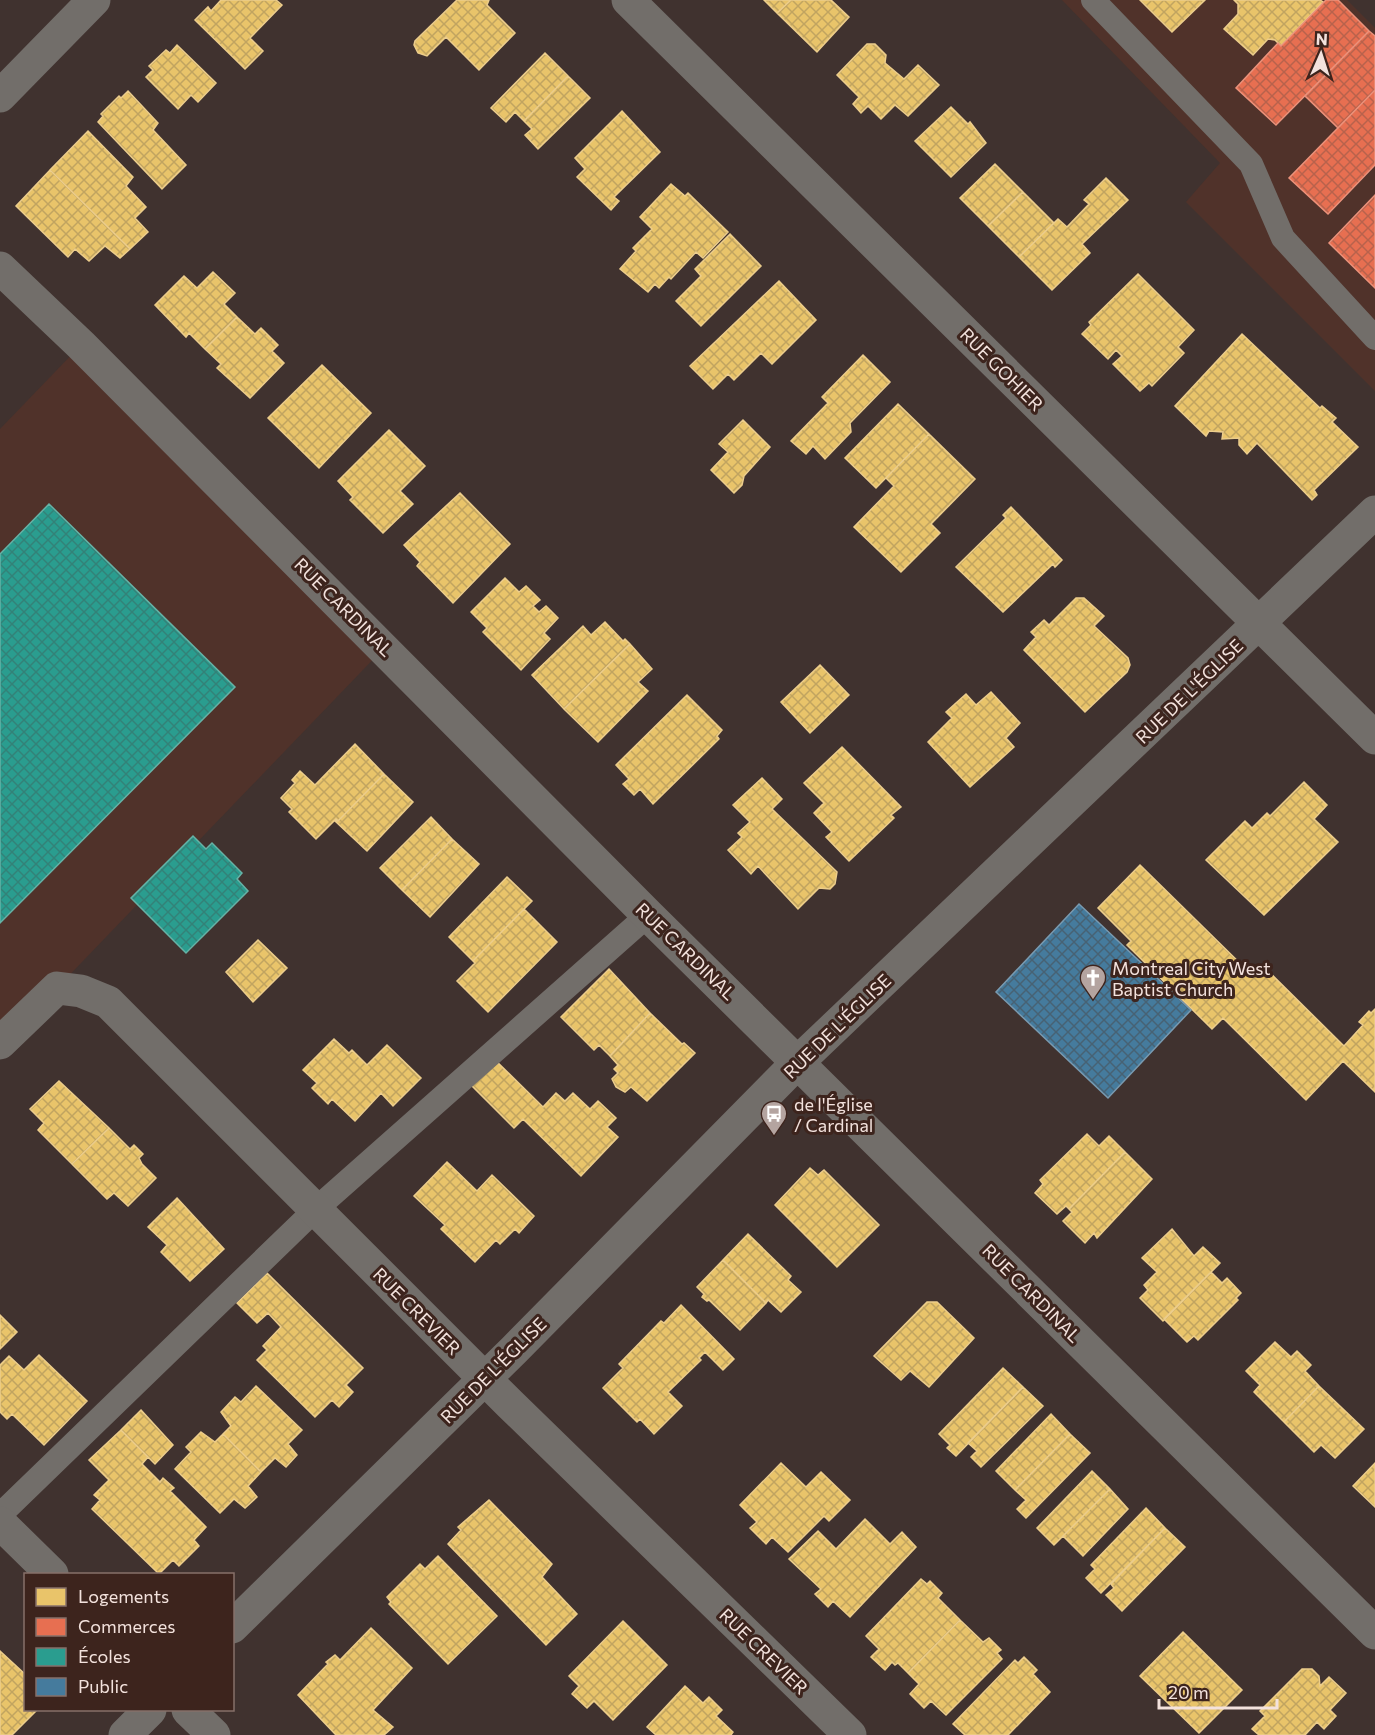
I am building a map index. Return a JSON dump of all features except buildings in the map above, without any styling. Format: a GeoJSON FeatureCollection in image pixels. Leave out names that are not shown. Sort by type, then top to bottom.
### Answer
{"type":"FeatureCollection","features":[{"type":"Feature","properties":{"kind":"street"},"geometry":{"type":"LineString","coordinates":[[0,96],[94,0]]}},
{"type":"Feature","properties":{"kind":"street","name":"RUE GOHIER"},"geometry":{"type":"LineString","coordinates":[[628,0],[1375,738]]}},
{"type":"Feature","properties":{"kind":"street","name":"RUE CARDINAL"},"geometry":{"type":"LineString","coordinates":[[0,268],[368,630],[648,915],[799,1061],[1375,1633]]}},
{"type":"Feature","properties":{"kind":"street","name":"RUE DE L'ÉGLISE"},"geometry":{"type":"LineString","coordinates":[[234,1625],[485,1379],[799,1061],[1375,512]]}},
{"type":"Feature","properties":{"kind":"street","name":"RUE CREVIER"},"geometry":{"type":"LineString","coordinates":[[0,1043],[57,988],[81,991],[108,1002],[485,1379],[850,1735]]}},
{"type":"Feature","properties":{"kind":"street"},"geometry":{"type":"LineString","coordinates":[[0,1523],[50,1573]]}},
{"type":"Feature","properties":{"kind":"street"},"geometry":{"type":"LineString","coordinates":[[125,1735],[149,1711]]}},
{"type":"Feature","properties":{"kind":"street"},"geometry":{"type":"LineString","coordinates":[[189,1711],[214,1735]]}},
{"type":"Feature","properties":{"kind":"lane"},"geometry":{"type":"LineString","coordinates":[[1093,0],[1251,164],[1283,238],[1375,338]]}},
{"type":"Feature","properties":{"kind":"lane"},"geometry":{"type":"LineString","coordinates":[[0,1515],[316,1209],[648,915]]}},
{"type":"Feature","properties":{"kind":"shaded area"},"geometry":{"type":"Polygon","coordinates":[[[1062,0],[1347,0],[1375,28],[1375,391],[1186,202],[1220,163],[1062,0]]]}},
{"type":"Feature","properties":{"kind":"shaded area"},"geometry":{"type":"Polygon","coordinates":[[[81,345],[385,647],[57,988],[0,1043],[0,429],[81,345]]]}},
{"type":"Feature","properties":{"kind":"place","name":"Montreal City West Baptist Church"},"geometry":{"type":"Point","coordinates":[1093,1001]}},
{"type":"Feature","properties":{"kind":"place","name":"de l'Église / Cardinal"},"geometry":{"type":"Point","coordinates":[774,1137]}}]}
